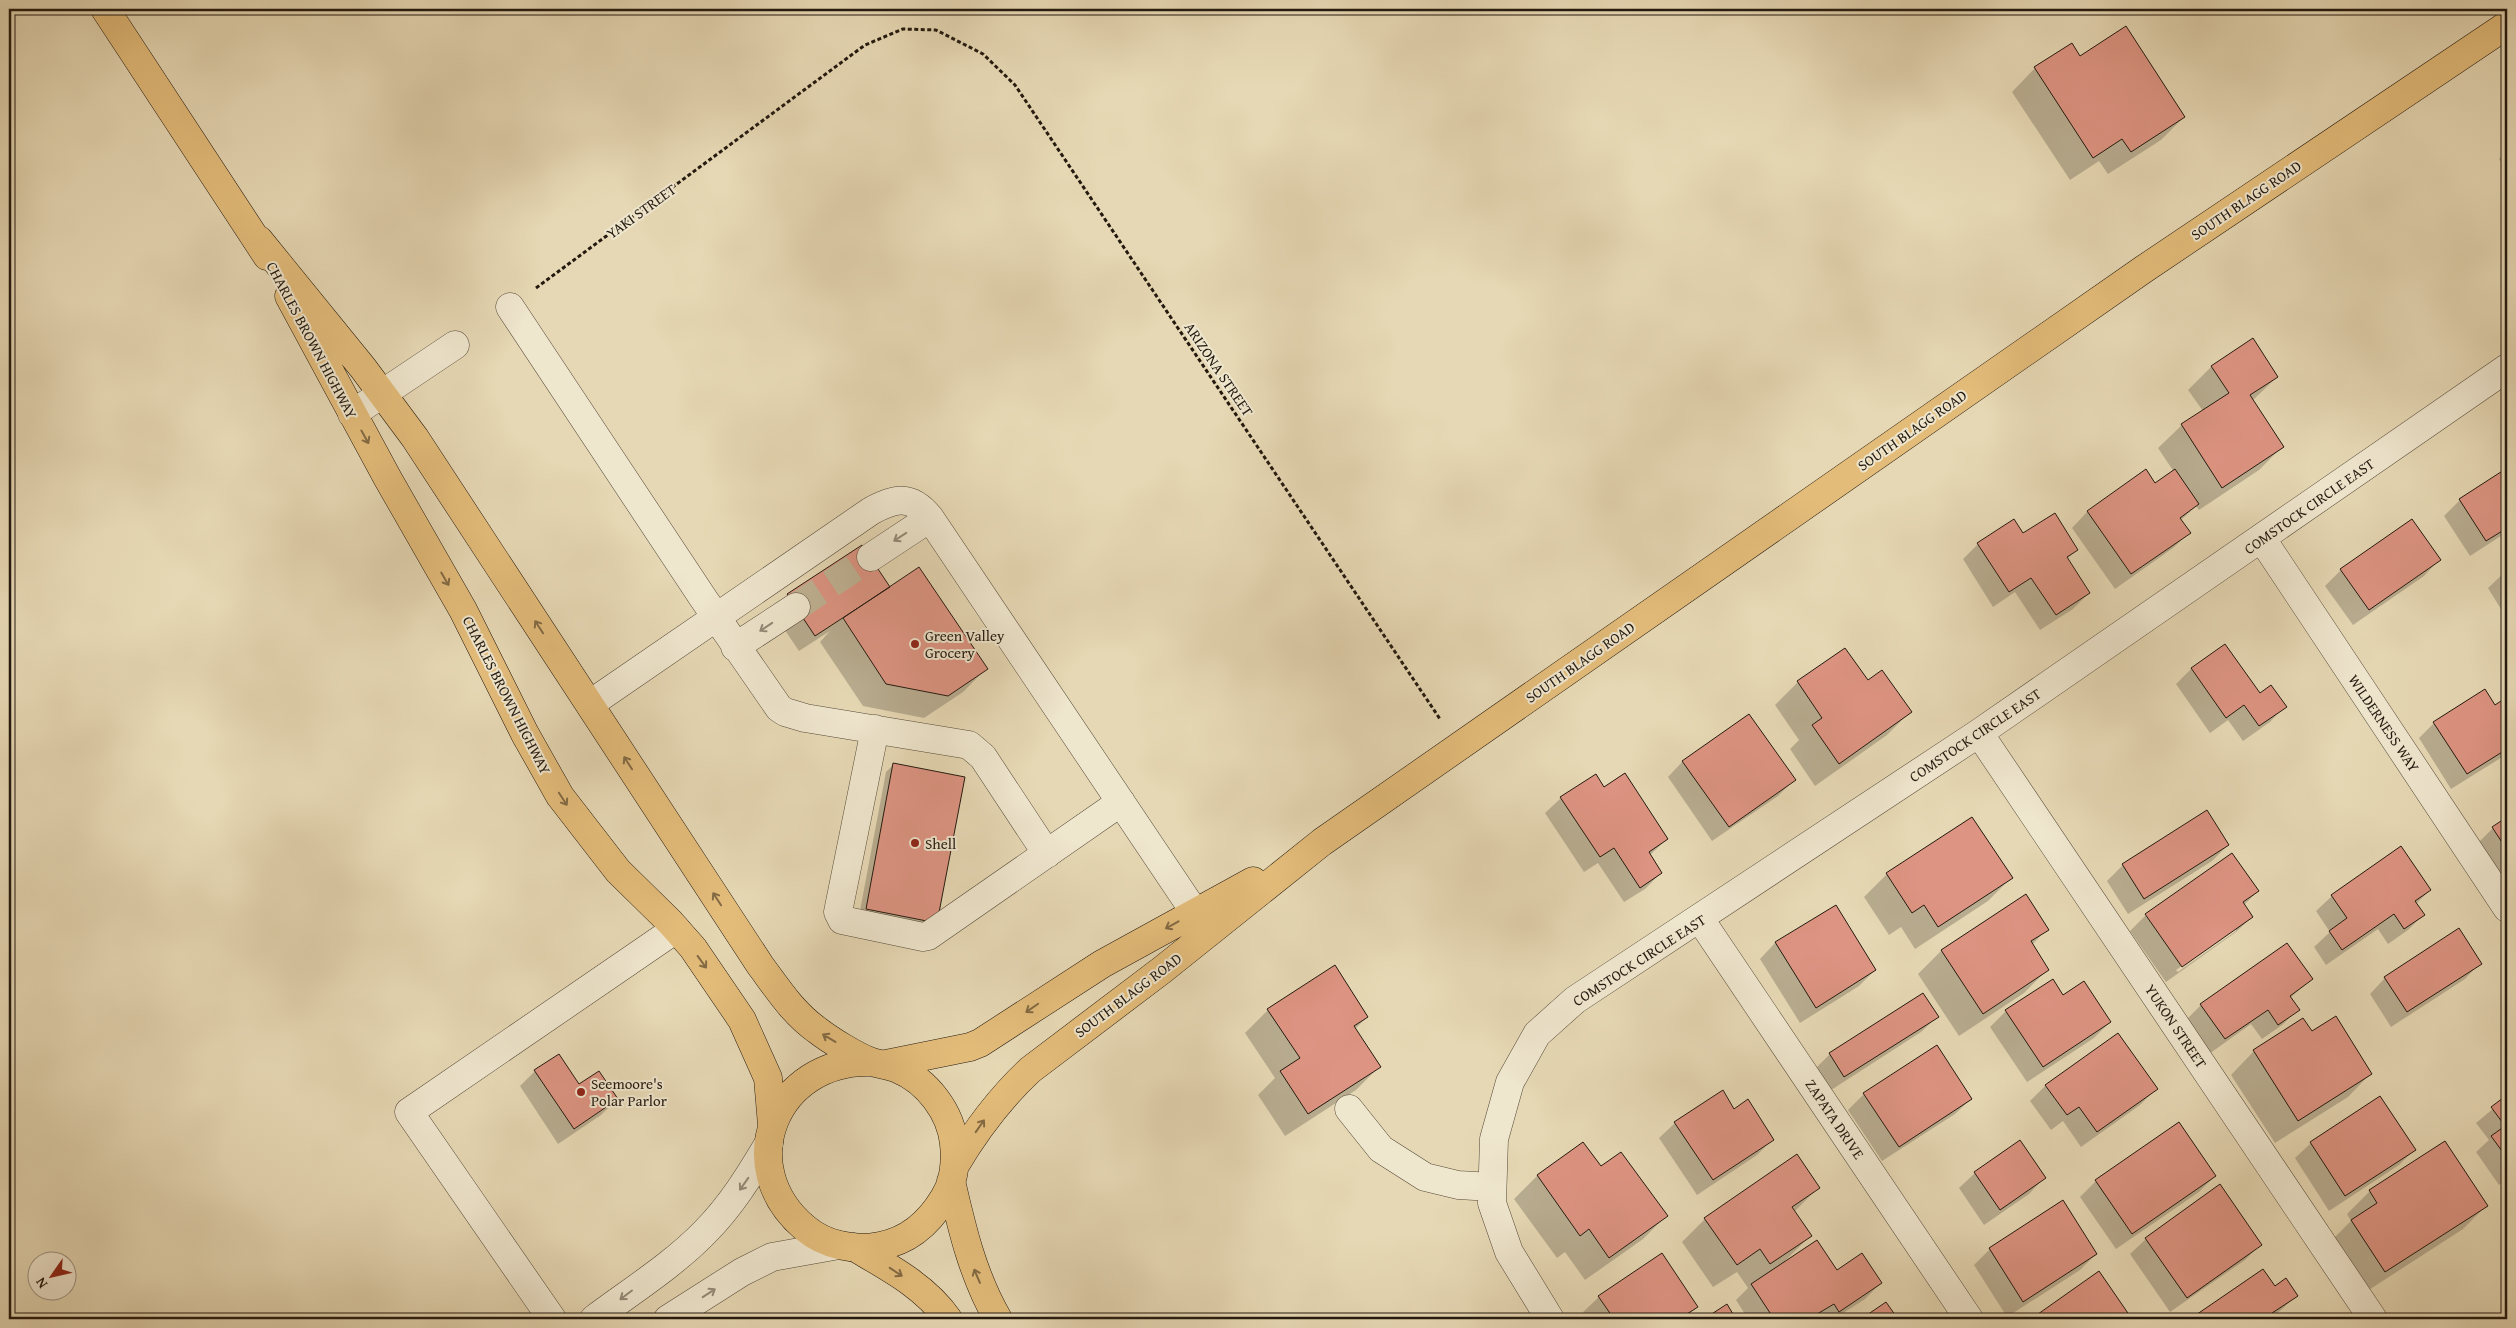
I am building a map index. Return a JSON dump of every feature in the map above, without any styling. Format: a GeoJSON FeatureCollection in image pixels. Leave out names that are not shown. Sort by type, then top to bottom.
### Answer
{"type":"FeatureCollection","features":[{"type":"Feature","properties":{"kind":"main road","name":"CHARLES BROWN HIGHWAY"},"geometry":{"type":"LineString","coordinates":[[105,9],[259,240],[382,393],[438,472],[760,965],[788,1003],[817,1030],[879,1063],[900,1069],[935,1097],[943,1109],[953,1137],[952,1174]]}},
{"type":"Feature","properties":{"kind":"main road","name":"SOUTH BLAGG ROAD"},"geometry":{"type":"LineString","coordinates":[[846,1246],[886,1245],[915,1232],[937,1209],[952,1174],[979,1126],[1010,1088],[1202,923],[1322,842],[2144,269],[2507,25]]}},
{"type":"Feature","properties":{"kind":"main road","name":"CHARLES BROWN HIGHWAY"},"geometry":{"type":"LineString","coordinates":[[259,240],[352,414],[467,618],[525,734],[560,796],[618,871],[676,929],[726,995],[752,1040],[770,1086],[771,1136],[769,1166],[773,1181],[786,1210],[810,1232],[846,1246]]}},
{"type":"Feature","properties":{"kind":"main road","name":"SOUTH BLAGG ROAD"},"geometry":{"type":"LineString","coordinates":[[771,1136],[782,1105],[801,1083],[814,1074],[841,1063],[879,1063],[970,1047],[980,1043],[1102,964],[1202,923]]}},
{"type":"Feature","properties":{"kind":"main road"},"geometry":{"type":"LineString","coordinates":[[952,1174],[964,1237],[975,1272],[998,1319]]}},
{"type":"Feature","properties":{"kind":"main road"},"geometry":{"type":"LineString","coordinates":[[846,1246],[888,1268],[931,1298],[948,1319]]}},
{"type":"Feature","properties":{"kind":"street"},"geometry":{"type":"LineString","coordinates":[[510,307],[716,618],[774,702],[785,712],[805,718],[969,745],[978,751],[1047,854]]}},
{"type":"Feature","properties":{"kind":"street"},"geometry":{"type":"LineString","coordinates":[[352,414],[454,344]]}},
{"type":"Feature","properties":{"kind":"street","name":"COMSTOCK CIRCLE EAST"},"geometry":{"type":"LineString","coordinates":[[1550,1319],[1509,1252],[1492,1202],[1494,1139],[1510,1082],[1537,1034],[1575,1000],[1979,734],[2507,368]]}},
{"type":"Feature","properties":{"kind":"street"},"geometry":{"type":"LineString","coordinates":[[590,704],[871,511],[885,503],[908,501],[919,505],[930,518],[1202,923]]}},
{"type":"Feature","properties":{"kind":"street"},"geometry":{"type":"LineString","coordinates":[[871,557],[930,518]]}},
{"type":"Feature","properties":{"kind":"street","name":"WILDERNESS WAY"},"geometry":{"type":"LineString","coordinates":[[2262,538],[2507,908]]}},
{"type":"Feature","properties":{"kind":"street"},"geometry":{"type":"LineString","coordinates":[[736,647],[796,607]]}},
{"type":"Feature","properties":{"kind":"street"},"geometry":{"type":"LineString","coordinates":[[875,729],[838,912],[840,919],[924,937],[1121,802]]}},
{"type":"Feature","properties":{"kind":"street","name":"YUKON STREET"},"geometry":{"type":"LineString","coordinates":[[1979,734],[2373,1319]]}},
{"type":"Feature","properties":{"kind":"street","name":"ZAPATA DRIVE"},"geometry":{"type":"LineString","coordinates":[[1700,919],[1969,1319]]}},
{"type":"Feature","properties":{"kind":"street"},"geometry":{"type":"LineString","coordinates":[[552,1319],[410,1112],[676,929]]}},
{"type":"Feature","properties":{"kind":"street"},"geometry":{"type":"LineString","coordinates":[[1349,1110],[1381,1149],[1425,1177],[1458,1185],[1492,1187]]}},
{"type":"Feature","properties":{"kind":"street"},"geometry":{"type":"LineString","coordinates":[[594,1319],[679,1255],[705,1232],[746,1181],[771,1136]]}},
{"type":"Feature","properties":{"kind":"street"},"geometry":{"type":"LineString","coordinates":[[668,1319],[732,1278],[764,1261],[779,1255],[846,1246]]}},
{"type":"Feature","properties":{"kind":"path","name":"YAKI STREET"},"geometry":{"type":"LineString","coordinates":[[510,307],[866,45],[903,28],[936,30]]}},
{"type":"Feature","properties":{"kind":"path","name":"ARIZONA STREET"},"geometry":{"type":"LineString","coordinates":[[936,30],[983,54],[1015,85],[1459,746]]}},
{"type":"Feature","properties":{"kind":"building"},"geometry":{"type":"Polygon","coordinates":[[[2126,26],[2185,117],[2131,152],[2122,139],[2093,158],[2034,67],[2072,43],[2080,56],[2126,26]]]}},
{"type":"Feature","properties":{"kind":"building"},"geometry":{"type":"Polygon","coordinates":[[[2253,338],[2278,377],[2250,395],[2284,447],[2222,488],[2181,424],[2229,393],[2211,366],[2253,338]]]}},
{"type":"Feature","properties":{"kind":"building"},"geometry":{"type":"Polygon","coordinates":[[[2507,468],[2507,528],[2486,541],[2459,499],[2507,468]]]}},
{"type":"Feature","properties":{"kind":"building"},"geometry":{"type":"Polygon","coordinates":[[[2146,469],[2155,483],[2175,469],[2199,504],[2180,518],[2191,533],[2131,574],[2087,511],[2146,469]]]}},
{"type":"Feature","properties":{"kind":"building"},"geometry":{"type":"Polygon","coordinates":[[[2055,513],[2078,550],[2067,557],[2090,593],[2056,615],[2031,578],[2009,592],[1977,543],[2014,519],[2023,533],[2055,513]]]}},
{"type":"Feature","properties":{"kind":"building"},"geometry":{"type":"Polygon","coordinates":[[[2412,519],[2441,560],[2369,610],[2340,569],[2412,519]]]}},
{"type":"Feature","properties":{"kind":"building"},"geometry":{"type":"Polygon","coordinates":[[[862,545],[890,587],[815,636],[787,594],[862,545]]]}},
{"type":"Feature","properties":{"kind":"building","name":"Green Valley Grocery"},"geometry":{"type":"Polygon","coordinates":[[[919,567],[988,669],[948,696],[886,684],[843,618],[919,567]]]}},
{"type":"Feature","properties":{"kind":"building"},"geometry":{"type":"Polygon","coordinates":[[[2225,644],[2260,693],[2271,685],[2287,707],[2259,726],[2244,705],[2226,718],[2191,668],[2225,644]]]}},
{"type":"Feature","properties":{"kind":"building"},"geometry":{"type":"Polygon","coordinates":[[[1845,648],[1868,680],[1882,670],[1912,712],[1839,764],[1812,725],[1822,718],[1797,681],[1845,648]]]}},
{"type":"Feature","properties":{"kind":"building"},"geometry":{"type":"Polygon","coordinates":[[[2485,689],[2495,705],[2507,697],[2507,749],[2467,774],[2433,722],[2485,689]]]}},
{"type":"Feature","properties":{"kind":"building"},"geometry":{"type":"Polygon","coordinates":[[[1749,714],[1796,780],[1729,827],[1682,761],[1749,714]]]}},
{"type":"Feature","properties":{"kind":"building","name":"Shell"},"geometry":{"type":"Polygon","coordinates":[[[893,763],[965,777],[937,923],[866,909],[893,763]]]}},
{"type":"Feature","properties":{"kind":"building"},"geometry":{"type":"Polygon","coordinates":[[[1625,773],[1668,839],[1649,852],[1662,873],[1640,888],[1614,848],[1600,857],[1560,797],[1596,774],[1604,787],[1625,773]]]}},
{"type":"Feature","properties":{"kind":"building"},"geometry":{"type":"Polygon","coordinates":[[[2207,810],[2229,845],[2144,899],[2122,864],[2207,810]]]}},
{"type":"Feature","properties":{"kind":"building"},"geometry":{"type":"Polygon","coordinates":[[[1972,817],[2013,878],[1938,927],[1924,905],[1912,913],[1886,873],[1972,817]]]}},
{"type":"Feature","properties":{"kind":"building"},"geometry":{"type":"Polygon","coordinates":[[[2507,817],[2507,850],[2492,827],[2507,817]]]}},
{"type":"Feature","properties":{"kind":"building"},"geometry":{"type":"Polygon","coordinates":[[[2401,846],[2431,890],[2415,901],[2425,915],[2404,929],[2394,914],[2342,950],[2329,931],[2347,918],[2331,895],[2401,846]]]}},
{"type":"Feature","properties":{"kind":"building"},"geometry":{"type":"Polygon","coordinates":[[[2232,853],[2259,891],[2243,902],[2253,917],[2182,967],[2145,914],[2232,853]]]}},
{"type":"Feature","properties":{"kind":"building"},"geometry":{"type":"Polygon","coordinates":[[[2026,894],[2049,930],[2031,941],[2049,970],[1983,1014],[1941,950],[2026,894]]]}},
{"type":"Feature","properties":{"kind":"building"},"geometry":{"type":"Polygon","coordinates":[[[1836,905],[1876,970],[1816,1008],[1775,942],[1836,905]]]}},
{"type":"Feature","properties":{"kind":"building"},"geometry":{"type":"Polygon","coordinates":[[[2459,928],[2482,964],[2407,1012],[2384,977],[2459,928]]]}},
{"type":"Feature","properties":{"kind":"building"},"geometry":{"type":"Polygon","coordinates":[[[2287,943],[2313,979],[2290,996],[2300,1010],[2278,1025],[2268,1010],[2225,1039],[2200,1004],[2287,943]]]}},
{"type":"Feature","properties":{"kind":"building"},"geometry":{"type":"Polygon","coordinates":[[[1335,965],[1368,1017],[1354,1026],[1381,1067],[1308,1114],[1280,1071],[1300,1058],[1267,1009],[1335,965]]]}},
{"type":"Feature","properties":{"kind":"building"},"geometry":{"type":"Polygon","coordinates":[[[2053,979],[2063,995],[2084,981],[2111,1022],[2043,1067],[2005,1010],[2053,979]]]}},
{"type":"Feature","properties":{"kind":"building"},"geometry":{"type":"Polygon","coordinates":[[[1923,993],[1939,1017],[1844,1077],[1829,1053],[1923,993]]]}},
{"type":"Feature","properties":{"kind":"building"},"geometry":{"type":"Polygon","coordinates":[[[2336,1016],[2372,1074],[2298,1121],[2253,1050],[2303,1018],[2312,1031],[2336,1016]]]}},
{"type":"Feature","properties":{"kind":"building"},"geometry":{"type":"Polygon","coordinates":[[[2118,1033],[2158,1089],[2097,1132],[2079,1107],[2067,1115],[2045,1085],[2118,1033]]]}},
{"type":"Feature","properties":{"kind":"building"},"geometry":{"type":"Polygon","coordinates":[[[1937,1045],[1972,1099],[1899,1147],[1863,1093],[1937,1045]]]}},
{"type":"Feature","properties":{"kind":"building","name":"Seemoore's Polar Parlor"},"geometry":{"type":"Polygon","coordinates":[[[559,1054],[579,1084],[599,1071],[618,1099],[574,1129],[534,1070],[559,1054]]]}},
{"type":"Feature","properties":{"kind":"building"},"geometry":{"type":"Polygon","coordinates":[[[1723,1090],[1734,1109],[1748,1099],[1774,1140],[1713,1180],[1674,1122],[1723,1090]]]}},
{"type":"Feature","properties":{"kind":"building"},"geometry":{"type":"Polygon","coordinates":[[[2507,1095],[2507,1158],[2491,1136],[2505,1126],[2491,1107],[2507,1095]]]}},
{"type":"Feature","properties":{"kind":"building"},"geometry":{"type":"Polygon","coordinates":[[[2380,1096],[2416,1150],[2345,1196],[2310,1142],[2380,1096]]]}},
{"type":"Feature","properties":{"kind":"building"},"geometry":{"type":"Polygon","coordinates":[[[2179,1122],[2216,1176],[2132,1234],[2095,1180],[2179,1122]]]}},
{"type":"Feature","properties":{"kind":"building"},"geometry":{"type":"Polygon","coordinates":[[[2020,1140],[2046,1178],[2000,1210],[1974,1172],[2020,1140]]]}},
{"type":"Feature","properties":{"kind":"building"},"geometry":{"type":"Polygon","coordinates":[[[2445,1141],[2488,1206],[2385,1272],[2351,1220],[2377,1203],[2369,1190],[2445,1141]]]}},
{"type":"Feature","properties":{"kind":"building"},"geometry":{"type":"Polygon","coordinates":[[[1583,1142],[1601,1166],[1621,1152],[1668,1216],[1609,1258],[1589,1229],[1580,1236],[1537,1175],[1583,1142]]]}},
{"type":"Feature","properties":{"kind":"building"},"geometry":{"type":"Polygon","coordinates":[[[1797,1154],[1820,1188],[1792,1207],[1812,1236],[1770,1264],[1760,1249],[1737,1265],[1704,1218],[1797,1154]]]}},
{"type":"Feature","properties":{"kind":"building"},"geometry":{"type":"Polygon","coordinates":[[[2220,1184],[2262,1245],[2187,1298],[2145,1238],[2220,1184]]]}},
{"type":"Feature","properties":{"kind":"building"},"geometry":{"type":"Polygon","coordinates":[[[2063,1200],[2097,1254],[2023,1302],[1989,1248],[2063,1200]]]}},
{"type":"Feature","properties":{"kind":"building"},"geometry":{"type":"Polygon","coordinates":[[[1817,1240],[1837,1270],[1862,1253],[1882,1283],[1839,1312],[1834,1304],[1812,1317],[1814,1319],[1774,1319],[1751,1284],[1817,1240]]]}},
{"type":"Feature","properties":{"kind":"building"},"geometry":{"type":"Polygon","coordinates":[[[1662,1253],[1698,1307],[1679,1319],[1614,1319],[1598,1296],[1662,1253]]]}},
{"type":"Feature","properties":{"kind":"building"},"geometry":{"type":"Polygon","coordinates":[[[2263,1269],[2275,1286],[2286,1278],[2298,1296],[2263,1319],[2190,1319],[2263,1269]]]}},
{"type":"Feature","properties":{"kind":"building"},"geometry":{"type":"Polygon","coordinates":[[[2099,1271],[2132,1319],[2031,1319],[2099,1271]]]}},
{"type":"Feature","properties":{"kind":"building"},"geometry":{"type":"Polygon","coordinates":[[[1886,1302],[1898,1319],[1861,1319],[1886,1302]]]}},
{"type":"Feature","properties":{"kind":"building"},"geometry":{"type":"Polygon","coordinates":[[[1727,1304],[1736,1319],[1704,1319],[1727,1304]]]}},
{"type":"Feature","properties":{"kind":"tunnel"},"geometry":{"type":"LineString","coordinates":[[796,607],[871,557]]}},
{"type":"Feature","properties":{"kind":"place","name":"Green Valley Grocery"},"geometry":{"type":"Point","coordinates":[915,644]}},
{"type":"Feature","properties":{"kind":"place","name":"Shell"},"geometry":{"type":"Point","coordinates":[915,843]}},
{"type":"Feature","properties":{"kind":"place","name":"Seemoore's Polar Parlor"},"geometry":{"type":"Point","coordinates":[581,1092]}}]}
